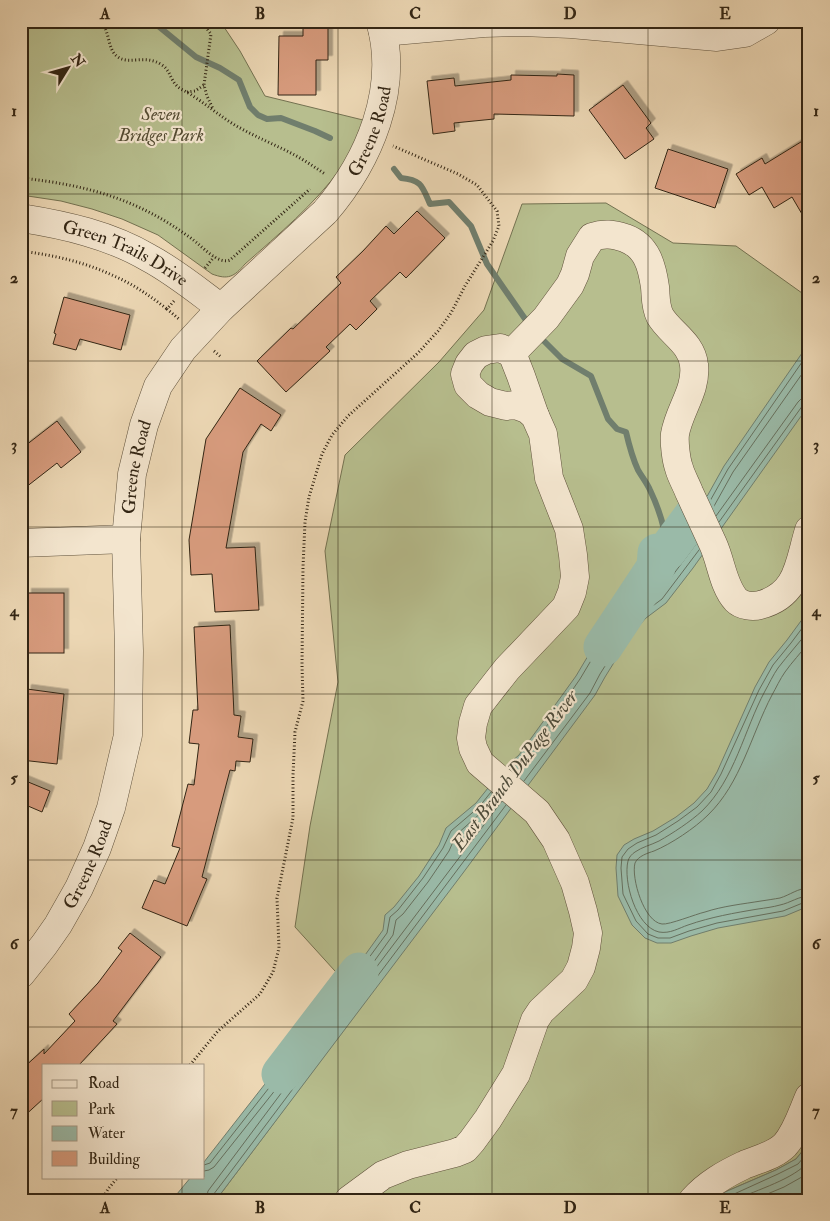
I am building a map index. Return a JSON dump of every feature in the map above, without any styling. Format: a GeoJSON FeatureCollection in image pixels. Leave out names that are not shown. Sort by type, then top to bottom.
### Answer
{"type":"FeatureCollection","features":[{"type":"Feature","properties":{"kind":"street"},"geometry":{"type":"LineString","coordinates":[[381,27],[521,22],[571,24],[718,37],[745,32],[766,21]]}},
{"type":"Feature","properties":{"kind":"street","name":"Greene Road"},"geometry":{"type":"LineString","coordinates":[[21,974],[49,938],[79,888],[97,848],[111,808],[128,736],[129,651],[126,539],[132,474],[144,425],[158,386],[183,349],[221,308],[325,212],[339,196],[354,172],[375,128],[384,90],[386,56],[381,27]]}},
{"type":"Feature","properties":{"kind":"street","name":"Green Trails Drive"},"geometry":{"type":"LineString","coordinates":[[21,218],[100,236],[124,244],[171,271],[221,308]]}},
{"type":"Feature","properties":{"kind":"street"},"geometry":{"type":"LineString","coordinates":[[535,416],[516,404],[506,406],[490,402],[478,395],[468,385],[465,374],[469,364],[476,355],[486,350],[518,347],[544,320],[570,285],[580,256],[592,237],[601,234],[611,234],[628,239],[638,245],[646,254],[655,287],[655,302],[659,314],[689,350],[694,363],[691,390],[675,435],[678,467],[718,555],[723,576],[729,590],[736,601],[756,606],[769,603],[781,596],[796,574],[803,556],[809,530]]}},
{"type":"Feature","properties":{"kind":"street"},"geometry":{"type":"LineString","coordinates":[[349,1200],[382,1175],[408,1165],[465,1149],[488,1119],[516,1074],[535,1020],[541,1011],[574,980],[581,967],[586,948],[588,933],[575,883],[556,840],[537,812],[480,763],[471,738],[478,706],[506,669],[566,607],[574,584],[574,555],[569,529],[549,478],[543,434],[521,376],[518,347]]}},
{"type":"Feature","properties":{"kind":"street"},"geometry":{"type":"LineString","coordinates":[[21,543],[126,539]]}},
{"type":"Feature","properties":{"kind":"street"},"geometry":{"type":"LineString","coordinates":[[693,1200],[712,1183],[743,1166],[772,1154],[783,1146],[792,1136],[809,1097]]}},
{"type":"Feature","properties":{"kind":"path"},"geometry":{"type":"LineString","coordinates":[[37,21],[41,23],[56,21]]}},
{"type":"Feature","properties":{"kind":"path"},"geometry":{"type":"LineString","coordinates":[[99,21],[108,35],[109,43],[116,57],[126,61],[152,60],[161,64],[168,70],[178,87],[226,120],[292,153],[330,176]]}},
{"type":"Feature","properties":{"kind":"path"},"geometry":{"type":"LineString","coordinates":[[201,21],[211,34],[204,85],[213,110]]}},
{"type":"Feature","properties":{"kind":"path"},"geometry":{"type":"LineString","coordinates":[[187,92],[196,91],[204,85]]}},
{"type":"Feature","properties":{"kind":"path"},"geometry":{"type":"LineString","coordinates":[[191,1064],[218,1030],[260,994],[273,972],[279,948],[277,898],[293,818],[295,732],[303,701],[305,522],[309,497],[322,454],[332,436],[348,416],[418,353],[438,331],[451,313],[493,241],[499,226],[497,211],[477,185],[458,174],[388,144]]}},
{"type":"Feature","properties":{"kind":"path"},"geometry":{"type":"LineString","coordinates":[[21,178],[81,187],[136,205],[171,224],[201,245],[214,257],[226,262],[311,188]]}},
{"type":"Feature","properties":{"kind":"path"},"geometry":{"type":"LineString","coordinates":[[21,251],[48,254],[83,263],[116,276],[147,294],[180,319]]}},
{"type":"Feature","properties":{"kind":"path"},"geometry":{"type":"LineString","coordinates":[[204,268],[214,257]]}},
{"type":"Feature","properties":{"kind":"path"},"geometry":{"type":"LineString","coordinates":[[167,308],[178,297]]}},
{"type":"Feature","properties":{"kind":"path"},"geometry":{"type":"LineString","coordinates":[[102,1200],[117,1178]]}},
{"type":"Feature","properties":{"kind":"green space","name":"Seven Bridges Park"},"geometry":{"type":"Polygon","coordinates":[[[21,21],[220,21],[240,51],[265,96],[363,120],[360,134],[331,182],[296,219],[234,274],[222,277],[212,274],[158,235],[122,219],[61,201],[21,195],[21,21]]]}},
{"type":"Feature","properties":{"kind":"green space"},"geometry":{"type":"Polygon","coordinates":[[[606,203],[673,243],[736,246],[809,298],[809,1143],[796,1159],[776,1170],[718,1195],[714,1200],[216,1200],[364,1003],[295,927],[310,826],[338,682],[325,551],[345,455],[439,362],[484,310],[522,204],[606,203]]]}},
{"type":"Feature","properties":{"kind":"water"},"geometry":{"type":"Polygon","coordinates":[[[809,343],[809,405],[693,568],[666,603],[646,618],[633,632],[595,695],[216,1200],[172,1200],[190,1178],[205,1178],[205,1161],[279,1066],[310,1035],[326,1015],[345,983],[383,930],[385,915],[394,907],[419,876],[439,845],[446,828],[476,803],[504,768],[519,755],[576,676],[604,629],[633,602],[656,568],[657,553],[667,551],[683,523],[705,500],[724,466],[809,343]]]}},
{"type":"Feature","properties":{"kind":"water"},"geometry":{"type":"Polygon","coordinates":[[[809,610],[809,906],[785,916],[718,928],[671,943],[657,943],[645,938],[632,925],[618,896],[617,855],[624,845],[676,817],[694,803],[707,789],[717,772],[755,687],[769,662],[809,610]]]}},
{"type":"Feature","properties":{"kind":"water"},"geometry":{"type":"Polygon","coordinates":[[[809,1143],[809,1200],[714,1200],[718,1195],[776,1170],[796,1159],[809,1143]]]}},
{"type":"Feature","properties":{"kind":"building"},"geometry":{"type":"Polygon","coordinates":[[[303,27],[328,27],[328,60],[316,60],[316,95],[278,95],[279,36],[303,36],[303,27]]]}},
{"type":"Feature","properties":{"kind":"building"},"geometry":{"type":"Polygon","coordinates":[[[557,74],[574,75],[574,116],[494,114],[494,119],[454,123],[455,131],[433,134],[427,81],[454,78],[455,86],[511,80],[511,75],[557,76],[557,74]]]}},
{"type":"Feature","properties":{"kind":"building"},"geometry":{"type":"Polygon","coordinates":[[[623,85],[651,123],[646,128],[654,139],[625,159],[589,110],[623,85]]]}},
{"type":"Feature","properties":{"kind":"building"},"geometry":{"type":"Polygon","coordinates":[[[809,137],[809,226],[792,197],[774,208],[762,187],[749,195],[736,174],[762,158],[765,164],[809,137]]]}},
{"type":"Feature","properties":{"kind":"building"},"geometry":{"type":"Polygon","coordinates":[[[668,149],[728,169],[715,208],[655,188],[668,149]]]}},
{"type":"Feature","properties":{"kind":"building"},"geometry":{"type":"Polygon","coordinates":[[[417,211],[445,238],[406,278],[400,272],[370,301],[377,309],[356,330],[350,324],[326,347],[330,351],[286,392],[257,361],[341,283],[336,277],[386,226],[394,234],[417,211]]]}},
{"type":"Feature","properties":{"kind":"building"},"geometry":{"type":"Polygon","coordinates":[[[64,297],[130,315],[121,350],[80,339],[76,350],[53,344],[56,334],[54,333],[64,297]]]}},
{"type":"Feature","properties":{"kind":"building"},"geometry":{"type":"Polygon","coordinates":[[[240,388],[281,415],[271,431],[261,424],[243,452],[226,548],[255,547],[259,610],[215,612],[212,574],[191,575],[189,540],[206,439],[240,388]]]}},
{"type":"Feature","properties":{"kind":"building"},"geometry":{"type":"Polygon","coordinates":[[[57,421],[81,452],[61,468],[57,463],[21,491],[21,449],[57,421]]]}},
{"type":"Feature","properties":{"kind":"building"},"geometry":{"type":"Polygon","coordinates":[[[27,593],[64,593],[64,653],[27,653],[27,593]]]}},
{"type":"Feature","properties":{"kind":"building"},"geometry":{"type":"Polygon","coordinates":[[[230,625],[234,715],[241,716],[238,737],[253,739],[250,762],[236,761],[235,771],[230,770],[202,877],[207,879],[187,926],[142,908],[154,880],[165,884],[180,848],[172,846],[188,784],[194,785],[199,744],[189,743],[193,710],[198,710],[194,627],[230,625]]]}},
{"type":"Feature","properties":{"kind":"building"},"geometry":{"type":"Polygon","coordinates":[[[27,689],[64,694],[57,764],[21,760],[21,737],[27,689]]]}},
{"type":"Feature","properties":{"kind":"building"},"geometry":{"type":"Polygon","coordinates":[[[21,779],[50,791],[42,812],[21,803],[21,779]]]}},
{"type":"Feature","properties":{"kind":"building"},"geometry":{"type":"Polygon","coordinates":[[[130,933],[161,957],[113,1021],[117,1024],[80,1064],[42,1064],[42,1100],[21,1119],[21,1070],[44,1049],[44,1054],[75,1021],[69,1014],[98,983],[122,951],[118,948],[130,933]]]}},
{"type":"Feature","properties":{"kind":"waterway"},"geometry":{"type":"LineString","coordinates":[[152,21],[196,57],[220,68],[239,80],[250,107],[258,115],[267,119],[281,118],[330,138]]}},
{"type":"Feature","properties":{"kind":"waterway"},"geometry":{"type":"LineString","coordinates":[[394,169],[401,178],[417,182],[430,204],[449,202],[471,226],[487,264],[530,326]]}},
{"type":"Feature","properties":{"kind":"waterway"},"geometry":{"type":"LineString","coordinates":[[537,336],[538,339],[544,341],[562,359],[591,376],[608,419],[617,429],[626,432],[636,465],[649,487],[664,527],[667,551],[657,553]]}},
{"type":"Feature","properties":{"kind":"waterway","name":"East Branch DuPage River"},"geometry":{"type":"LineString","coordinates":[[603,647],[656,567],[657,553],[667,551],[696,512]]}},
{"type":"Feature","properties":{"kind":"waterway","name":"East Branch DuPage River"},"geometry":{"type":"LineString","coordinates":[[281,1074],[359,972]]}}]}
